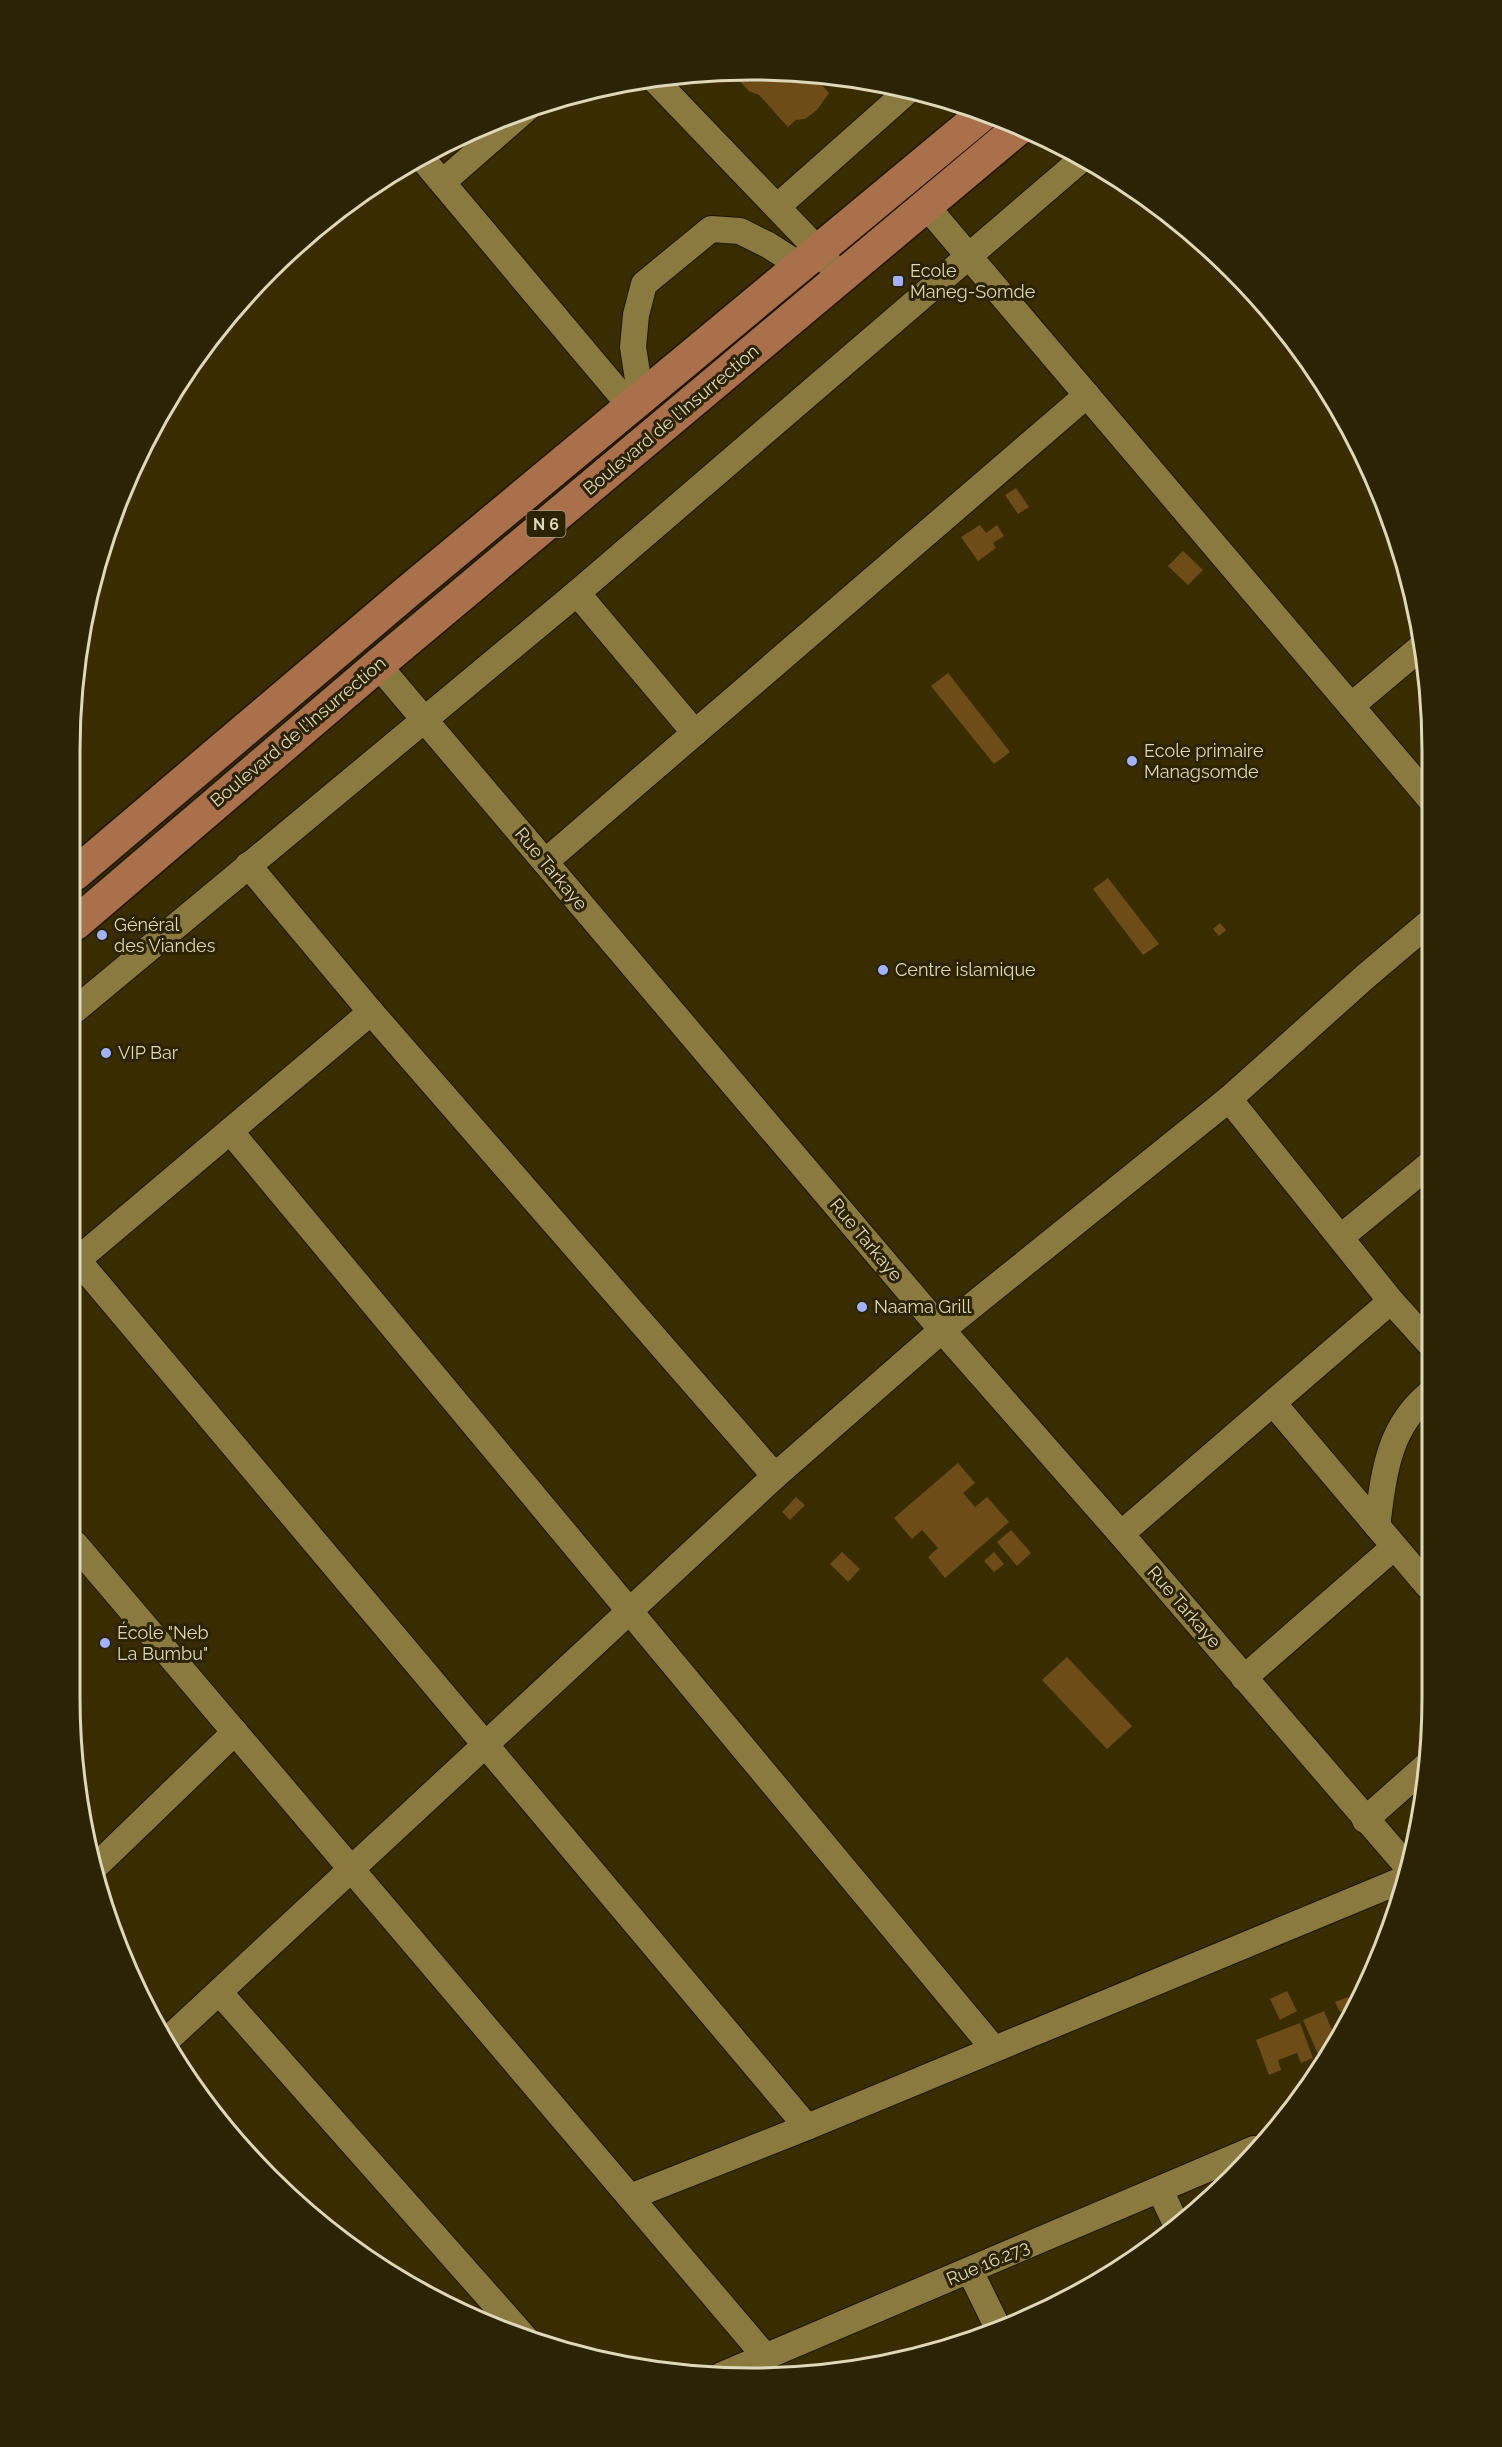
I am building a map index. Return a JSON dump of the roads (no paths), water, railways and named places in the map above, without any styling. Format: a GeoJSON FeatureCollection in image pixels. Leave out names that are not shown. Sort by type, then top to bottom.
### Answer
{"type":"FeatureCollection","features":[{"type":"Feature","properties":{"kind":"main road","name":"Boulevard de l'Insurrection"},"geometry":{"type":"LineString","coordinates":[[80,865],[977,119]]}},
{"type":"Feature","properties":{"kind":"main road","name":"Boulevard de l'Insurrection"},"geometry":{"type":"LineString","coordinates":[[85,910],[1013,133]]}},
{"type":"Feature","properties":{"kind":"street"},"geometry":{"type":"LineString","coordinates":[[660,85],[777,207],[810,258]]}},
{"type":"Feature","properties":{"kind":"street"},"geometry":{"type":"LineString","coordinates":[[777,207],[902,97]]}},
{"type":"Feature","properties":{"kind":"street"},"geometry":{"type":"LineString","coordinates":[[444,181],[507,126]]}},
{"type":"Feature","properties":{"kind":"street"},"geometry":{"type":"LineString","coordinates":[[427,163],[636,403]]}},
{"type":"Feature","properties":{"kind":"street"},"geometry":{"type":"LineString","coordinates":[[80,1006],[577,593],[1076,164]]}},
{"type":"Feature","properties":{"kind":"street"},"geometry":{"type":"LineString","coordinates":[[927,207],[1422,789]]}},
{"type":"Feature","properties":{"kind":"street"},"geometry":{"type":"LineString","coordinates":[[636,403],[633,348],[636,315],[644,284],[711,229],[740,231],[768,245],[810,258],[841,278]]}},
{"type":"Feature","properties":{"kind":"street"},"geometry":{"type":"LineString","coordinates":[[545,862],[1087,395]]}},
{"type":"Feature","properties":{"kind":"street"},"geometry":{"type":"LineString","coordinates":[[577,593],[695,733]]}},
{"type":"Feature","properties":{"kind":"street"},"geometry":{"type":"LineString","coordinates":[[1351,706],[1415,652]]}},
{"type":"Feature","properties":{"kind":"street","name":"Rue Tarkaye"},"geometry":{"type":"LineString","coordinates":[[378,665],[942,1330],[1402,1861]]}},
{"type":"Feature","properties":{"kind":"street"},"geometry":{"type":"LineString","coordinates":[[248,865],[371,1012],[775,1476]]}},
{"type":"Feature","properties":{"kind":"street"},"geometry":{"type":"LineString","coordinates":[[80,883],[85,910]]}},
{"type":"Feature","properties":{"kind":"street"},"geometry":{"type":"LineString","coordinates":[[172,2036],[775,1476],[942,1330],[1229,1099],[1422,929]]}},
{"type":"Feature","properties":{"kind":"street"},"geometry":{"type":"LineString","coordinates":[[80,1256],[371,1012]]}},
{"type":"Feature","properties":{"kind":"street"},"geometry":{"type":"LineString","coordinates":[[1229,1099],[1422,1335]]}},
{"type":"Feature","properties":{"kind":"street"},"geometry":{"type":"LineString","coordinates":[[230,1131],[994,2049]]}},
{"type":"Feature","properties":{"kind":"street"},"geometry":{"type":"LineString","coordinates":[[1341,1237],[1422,1171]]}},
{"type":"Feature","properties":{"kind":"street"},"geometry":{"type":"LineString","coordinates":[[80,1264],[807,2127]]}},
{"type":"Feature","properties":{"kind":"street"},"geometry":{"type":"LineString","coordinates":[[1121,1534],[1391,1300]]}},
{"type":"Feature","properties":{"kind":"street"},"geometry":{"type":"LineString","coordinates":[[1377,1526],[1383,1478],[1394,1440],[1403,1420],[1422,1400]]}},
{"type":"Feature","properties":{"kind":"street"},"geometry":{"type":"LineString","coordinates":[[1272,1403],[1377,1526],[1393,1548],[1422,1574]]}},
{"type":"Feature","properties":{"kind":"street"},"geometry":{"type":"LineString","coordinates":[[1244,1678],[1393,1548]]}},
{"type":"Feature","properties":{"kind":"street"},"geometry":{"type":"LineString","coordinates":[[80,1550],[765,2356]]}},
{"type":"Feature","properties":{"kind":"street"},"geometry":{"type":"LineString","coordinates":[[100,1862],[235,1731]]}},
{"type":"Feature","properties":{"kind":"street"},"geometry":{"type":"LineString","coordinates":[[1365,1820],[1418,1773]]}},
{"type":"Feature","properties":{"kind":"street"},"geometry":{"type":"LineString","coordinates":[[630,2197],[807,2127],[1396,1882]]}},
{"type":"Feature","properties":{"kind":"street"},"geometry":{"type":"LineString","coordinates":[[219,1992],[512,2323]]}},
{"type":"Feature","properties":{"kind":"street","name":"Rue 16.273"},"geometry":{"type":"LineString","coordinates":[[739,2367],[1242,2154]]}},
{"type":"Feature","properties":{"kind":"street"},"geometry":{"type":"LineString","coordinates":[[1160,2190],[1173,2218]]}},
{"type":"Feature","properties":{"kind":"street"},"geometry":{"type":"LineString","coordinates":[[970,2271],[995,2321]]}},
{"type":"Feature","properties":{"kind":"place","name":"Ecole Maneg-Somde"},"geometry":{"type":"Point","coordinates":[898,281]}},
{"type":"Feature","properties":{"kind":"place","name":"Ecole primaire Managsomde"},"geometry":{"type":"Point","coordinates":[1132,761]}},
{"type":"Feature","properties":{"kind":"place","name":"Général des Viandes"},"geometry":{"type":"Point","coordinates":[102,935]}},
{"type":"Feature","properties":{"kind":"place","name":"Centre islamique"},"geometry":{"type":"Point","coordinates":[883,970]}},
{"type":"Feature","properties":{"kind":"place","name":"VIP Bar"},"geometry":{"type":"Point","coordinates":[106,1053]}},
{"type":"Feature","properties":{"kind":"place","name":"Naama Grill"},"geometry":{"type":"Point","coordinates":[862,1307]}},
{"type":"Feature","properties":{"kind":"place","name":"École \"Neb La Bumbu\""},"geometry":{"type":"Point","coordinates":[105,1643]}}]}
